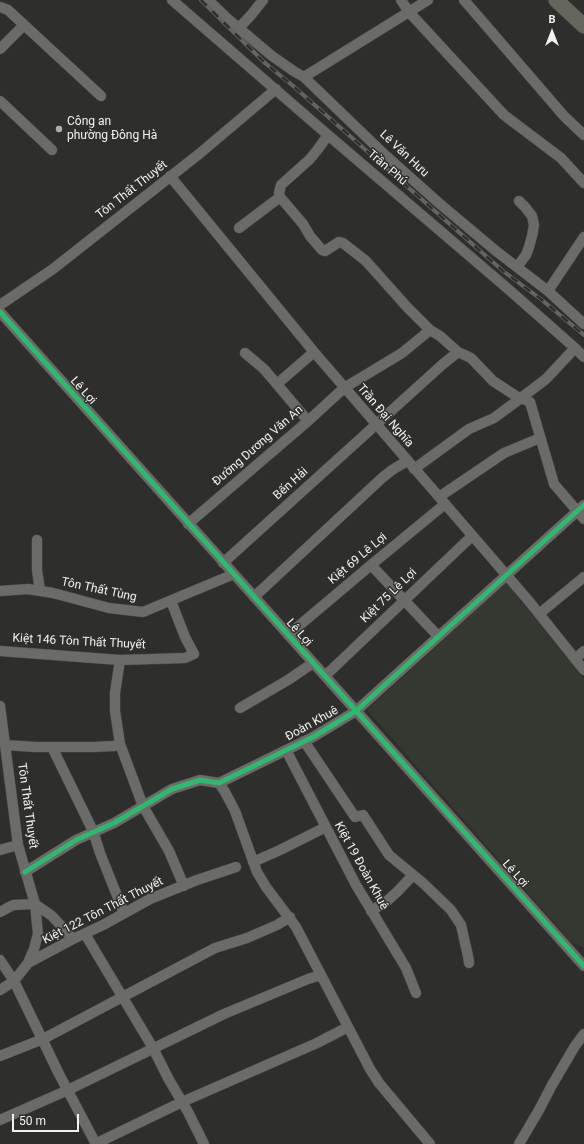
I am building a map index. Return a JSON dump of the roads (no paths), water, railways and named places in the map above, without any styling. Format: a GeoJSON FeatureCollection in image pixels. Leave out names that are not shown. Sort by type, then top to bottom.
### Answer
{"type":"FeatureCollection","features":[{"type":"Feature","properties":{"kind":"highway"},"geometry":{"type":"LineString","coordinates":[[556,0],[584,26]]}},
{"type":"Feature","properties":{"kind":"street","name":"Trần Phú"},"geometry":{"type":"LineString","coordinates":[[172,0],[502,283],[576,348],[584,357]]}},
{"type":"Feature","properties":{"kind":"street","name":"Lê Văn Hưu"},"geometry":{"type":"LineString","coordinates":[[208,0],[272,56],[304,77],[384,154],[440,204],[548,291],[584,324]]}},
{"type":"Feature","properties":{"kind":"street"},"geometry":{"type":"LineString","coordinates":[[239,28],[263,0]]}},
{"type":"Feature","properties":{"kind":"street"},"geometry":{"type":"LineString","coordinates":[[401,0],[409,12],[504,115],[561,158],[584,183]]}},
{"type":"Feature","properties":{"kind":"street"},"geometry":{"type":"LineString","coordinates":[[304,77],[428,0]]}},
{"type":"Feature","properties":{"kind":"street"},"geometry":{"type":"LineString","coordinates":[[464,0],[564,116],[584,135]]}},
{"type":"Feature","properties":{"kind":"street"},"geometry":{"type":"LineString","coordinates":[[0,7],[8,10],[101,96]]}},
{"type":"Feature","properties":{"kind":"street"},"geometry":{"type":"LineString","coordinates":[[0,49],[24,25]]}},
{"type":"Feature","properties":{"kind":"street","name":"Tôn Thất Thuyết"},"geometry":{"type":"LineString","coordinates":[[0,305],[53,269],[276,89]]}},
{"type":"Feature","properties":{"kind":"street"},"geometry":{"type":"LineString","coordinates":[[0,101],[52,150]]}},
{"type":"Feature","properties":{"kind":"street"},"geometry":{"type":"LineString","coordinates":[[328,135],[310,159],[281,185],[279,193],[280,197],[303,224],[310,236],[322,250],[325,250],[339,242],[343,243],[366,261],[407,307],[430,330],[440,336],[458,352],[471,358],[493,381],[516,396],[530,402],[554,484],[582,512]]}},
{"type":"Feature","properties":{"kind":"street","name":"Trần Đại Nghĩa"},"geometry":{"type":"LineString","coordinates":[[170,176],[344,388],[506,575],[584,670]]}},
{"type":"Feature","properties":{"kind":"street"},"geometry":{"type":"LineString","coordinates":[[239,228],[280,197]]}},
{"type":"Feature","properties":{"kind":"street"},"geometry":{"type":"LineString","coordinates":[[517,267],[526,255],[534,225],[532,216],[519,201]]}},
{"type":"Feature","properties":{"kind":"street"},"geometry":{"type":"LineString","coordinates":[[548,291],[584,237]]}},
{"type":"Feature","properties":{"kind":"street","name":"Lê Lợi"},"geometry":{"type":"LineString","coordinates":[[0,312],[584,966]]}},
{"type":"Feature","properties":{"kind":"street","name":"Đường Dương Văn An"},"geometry":{"type":"LineString","coordinates":[[188,524],[308,421],[344,388],[402,353],[430,330]]}},
{"type":"Feature","properties":{"kind":"street"},"geometry":{"type":"LineString","coordinates":[[254,597],[392,470],[410,465],[469,429],[494,418],[546,379],[576,348]]}},
{"type":"Feature","properties":{"kind":"street"},"geometry":{"type":"LineString","coordinates":[[277,384],[314,352]]}},
{"type":"Feature","properties":{"kind":"street","name":"Bến Hải"},"geometry":{"type":"LineString","coordinates":[[223,563],[458,352]]}},
{"type":"Feature","properties":{"kind":"street"},"geometry":{"type":"LineString","coordinates":[[246,353],[264,369],[308,421]]}},
{"type":"Feature","properties":{"kind":"street","name":"Kiệt 69 Lê Lợi"},"geometry":{"type":"LineString","coordinates":[[288,635],[442,501],[504,453],[540,438]]}},
{"type":"Feature","properties":{"kind":"street","name":"Đoàn Khuê"},"geometry":{"type":"LineString","coordinates":[[219,783],[313,737],[356,711],[506,575],[582,512]]}},
{"type":"Feature","properties":{"kind":"street","name":"Kiệt 75 Lê Lợi"},"geometry":{"type":"LineString","coordinates":[[325,676],[472,536]]}},
{"type":"Feature","properties":{"kind":"street"},"geometry":{"type":"LineString","coordinates":[[37,540],[37,570],[40,591]]}},
{"type":"Feature","properties":{"kind":"street"},"geometry":{"type":"LineString","coordinates":[[371,564],[438,636]]}},
{"type":"Feature","properties":{"kind":"street","name":"Tôn Thất Tùng"},"geometry":{"type":"LineString","coordinates":[[0,591],[28,589],[109,608],[142,612],[234,574]]}},
{"type":"Feature","properties":{"kind":"street"},"geometry":{"type":"LineString","coordinates":[[539,614],[584,577]]}},
{"type":"Feature","properties":{"kind":"street","name":"Kiệt 146 Tôn Thất Thuyết"},"geometry":{"type":"LineString","coordinates":[[0,651],[120,660],[184,658],[194,654],[184,637],[171,601]]}},
{"type":"Feature","properties":{"kind":"street"},"geometry":{"type":"LineString","coordinates":[[575,659],[584,651]]}},
{"type":"Feature","properties":{"kind":"street"},"geometry":{"type":"LineString","coordinates":[[120,660],[115,693],[120,744],[143,806],[169,851],[184,886]]}},
{"type":"Feature","properties":{"kind":"street"},"geometry":{"type":"LineString","coordinates":[[240,708],[288,680],[312,662]]}},
{"type":"Feature","properties":{"kind":"street","name":"Tôn Thất Thuyết"},"geometry":{"type":"LineString","coordinates":[[0,706],[5,745],[3,759],[18,845],[36,904],[38,934],[28,963],[14,981],[0,990]]}},
{"type":"Feature","properties":{"kind":"street"},"geometry":{"type":"LineString","coordinates":[[304,741],[355,817],[363,815],[389,854],[423,883],[451,910],[461,925],[469,963]]}},
{"type":"Feature","properties":{"kind":"street"},"geometry":{"type":"LineString","coordinates":[[5,745],[35,747],[93,747],[114,746],[120,744]]}},
{"type":"Feature","properties":{"kind":"street"},"geometry":{"type":"LineString","coordinates":[[52,747],[93,832],[100,854],[124,913]]}},
{"type":"Feature","properties":{"kind":"street","name":"Kiệt 19 Đoàn Khuê"},"geometry":{"type":"LineString","coordinates":[[286,750],[356,885],[406,968],[416,993]]}},
{"type":"Feature","properties":{"kind":"street"},"geometry":{"type":"LineString","coordinates":[[25,872],[76,840],[114,823],[172,790],[200,780],[219,783],[234,811],[253,862],[266,887],[296,927],[363,1057],[379,1084],[430,1144]]}},
{"type":"Feature","properties":{"kind":"street"},"geometry":{"type":"LineString","coordinates":[[253,862],[326,828]]}},
{"type":"Feature","properties":{"kind":"street"},"geometry":{"type":"LineString","coordinates":[[0,850],[18,845]]}},
{"type":"Feature","properties":{"kind":"street","name":"Kiệt 122 Tôn Thất Thuyết"},"geometry":{"type":"LineString","coordinates":[[28,963],[150,899],[236,867]]}},
{"type":"Feature","properties":{"kind":"street"},"geometry":{"type":"LineString","coordinates":[[371,911],[398,892],[413,875]]}},
{"type":"Feature","properties":{"kind":"street"},"geometry":{"type":"LineString","coordinates":[[0,912],[13,905],[36,904],[52,916],[73,939]]}},
{"type":"Feature","properties":{"kind":"street"},"geometry":{"type":"LineString","coordinates":[[0,1056],[43,1039],[215,948],[247,938],[277,925],[290,917]]}},
{"type":"Feature","properties":{"kind":"street"},"geometry":{"type":"LineString","coordinates":[[85,934],[153,1048],[204,1144]]}},
{"type":"Feature","properties":{"kind":"street"},"geometry":{"type":"LineString","coordinates":[[0,960],[14,981],[96,1144],[182,1102],[341,1032],[348,1027]]}},
{"type":"Feature","properties":{"kind":"street"},"geometry":{"type":"LineString","coordinates":[[0,1120],[68,1090],[224,1014],[321,975]]}},
{"type":"Feature","properties":{"kind":"street"},"geometry":{"type":"LineString","coordinates":[[519,1144],[540,1110],[561,1068],[584,1034]]}},
{"type":"Feature","properties":{"kind":"railway"},"geometry":{"type":"LineString","coordinates":[[201,0],[265,63],[292,85],[503,271],[542,300],[584,335]]}},
{"type":"Feature","properties":{"kind":"place","name":"Công an phường Đông Hà"},"geometry":{"type":"Point","coordinates":[59,129]}}]}
